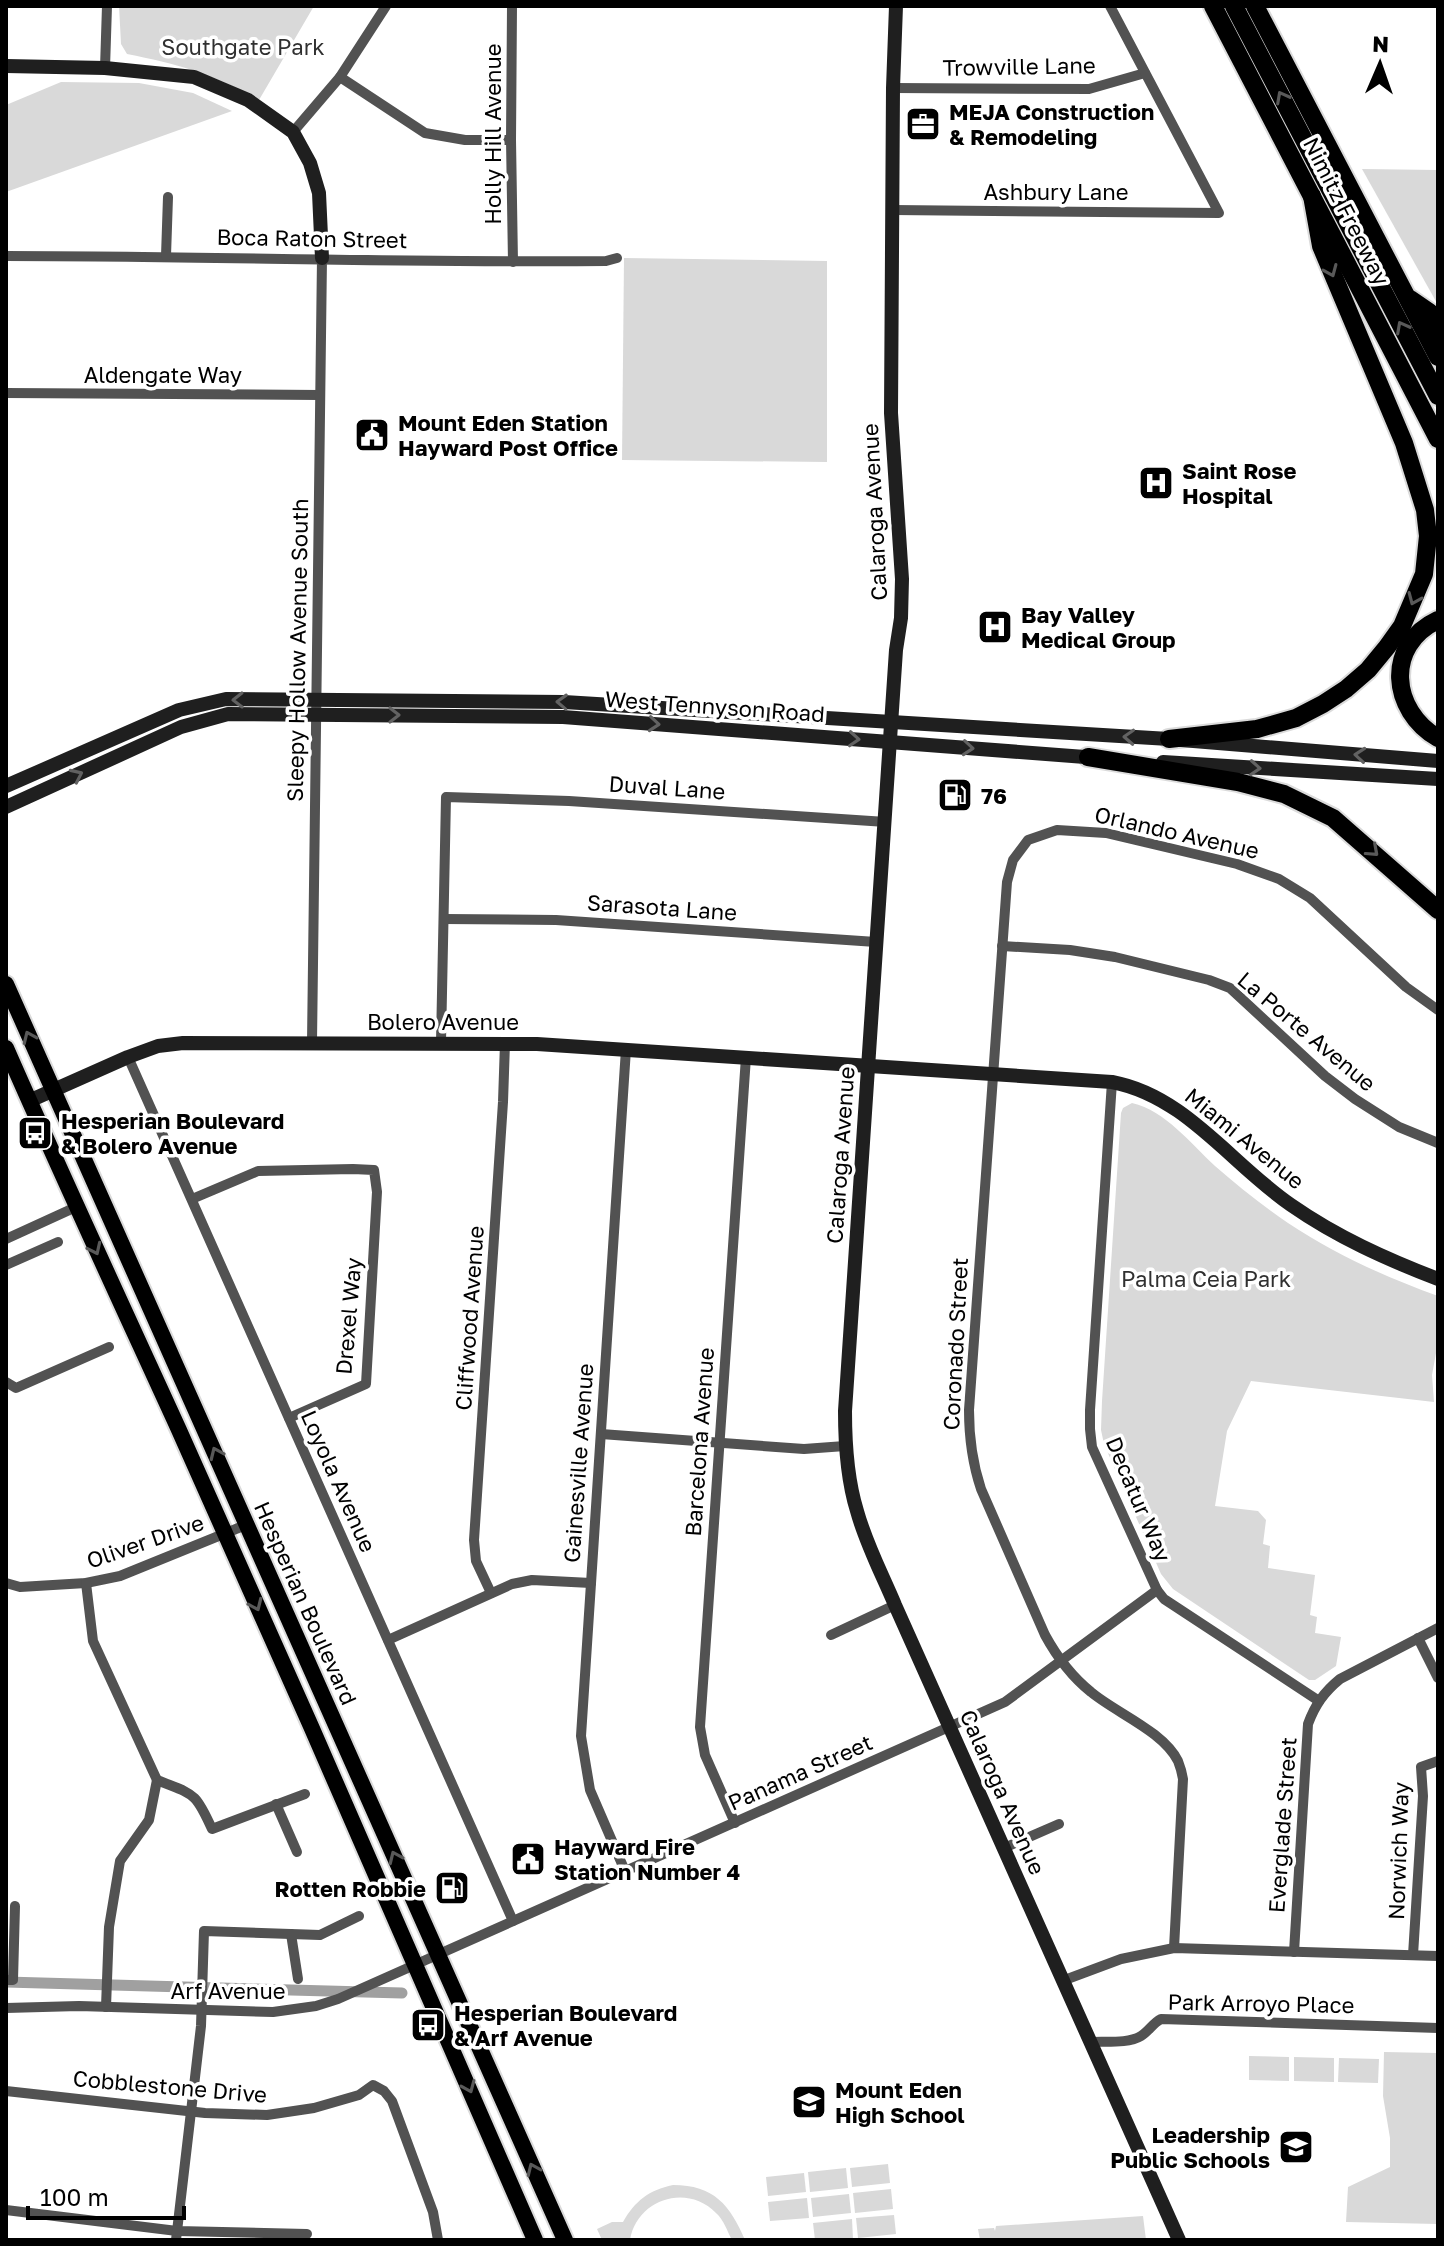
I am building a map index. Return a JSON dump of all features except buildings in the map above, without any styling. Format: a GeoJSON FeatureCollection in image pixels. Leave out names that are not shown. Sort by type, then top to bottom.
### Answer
{"type":"FeatureCollection","features":[{"type":"Feature","properties":{"kind":"highway","name":"Nimitz Freeway"},"geometry":{"type":"LineString","coordinates":[[1213,6],[1438,439]]}},
{"type":"Feature","properties":{"kind":"highway"},"geometry":{"type":"LineString","coordinates":[[1234,6],[1438,396]]}},
{"type":"Feature","properties":{"kind":"highway","name":"Nimitz Freeway"},"geometry":{"type":"LineString","coordinates":[[1255,6],[1438,357]]}},
{"type":"Feature","properties":{"kind":"highway"},"geometry":{"type":"LineString","coordinates":[[1312,196],[1321,246],[1404,443],[1438,508]]}},
{"type":"Feature","properties":{"kind":"highway"},"geometry":{"type":"LineString","coordinates":[[1407,297],[1429,312],[1438,328]]}},
{"type":"Feature","properties":{"kind":"highway"},"geometry":{"type":"LineString","coordinates":[[1169,739],[1257,729],[1296,718],[1346,689],[1368,670],[1387,647],[1402,626],[1415,597],[1424,574],[1427,554],[1425,510],[1404,443]]}},
{"type":"Feature","properties":{"kind":"highway"},"geometry":{"type":"LineString","coordinates":[[1438,620],[1416,635],[1407,647],[1399,676],[1401,693],[1411,714],[1438,738]]}},
{"type":"Feature","properties":{"kind":"highway"},"geometry":{"type":"LineString","coordinates":[[1088,757],[1238,782],[1284,794],[1333,818],[1438,910]]}},
{"type":"Feature","properties":{"kind":"main road","name":"Hesperian Boulevard"},"geometry":{"type":"LineString","coordinates":[[6,984],[565,2240]]}},
{"type":"Feature","properties":{"kind":"main road"},"geometry":{"type":"LineString","coordinates":[[6,1048],[225,1534],[535,2240]]}},
{"type":"Feature","properties":{"kind":"street"},"geometry":{"type":"LineString","coordinates":[[105,68],[107,6]]}},
{"type":"Feature","properties":{"kind":"street"},"geometry":{"type":"LineString","coordinates":[[293,132],[340,77],[386,6]]}},
{"type":"Feature","properties":{"kind":"street","name":"Holly Hill Avenue"},"geometry":{"type":"LineString","coordinates":[[512,6],[513,262]]}},
{"type":"Feature","properties":{"kind":"street","name":"Calaroga Avenue"},"geometry":{"type":"LineString","coordinates":[[896,6],[891,413],[902,579],[901,618],[896,650],[876,942],[845,1446],[856,1509],[895,1605],[1179,2240]]}},
{"type":"Feature","properties":{"kind":"street"},"geometry":{"type":"LineString","coordinates":[[1110,6],[1145,73]]}},
{"type":"Feature","properties":{"kind":"street"},"geometry":{"type":"LineString","coordinates":[[6,66],[105,68],[194,77],[248,100],[293,132],[310,163],[319,193],[322,258]]}},
{"type":"Feature","properties":{"kind":"street","name":"Trowville Lane"},"geometry":{"type":"LineString","coordinates":[[893,88],[1089,89],[1145,73]]}},
{"type":"Feature","properties":{"kind":"street","name":"Ashbury Lane"},"geometry":{"type":"LineString","coordinates":[[893,210],[1219,213],[1145,73]]}},
{"type":"Feature","properties":{"kind":"street"},"geometry":{"type":"LineString","coordinates":[[340,77],[425,133],[465,140],[511,140]]}},
{"type":"Feature","properties":{"kind":"street"},"geometry":{"type":"LineString","coordinates":[[166,256],[168,197]]}},
{"type":"Feature","properties":{"kind":"street","name":"Boca Raton Street"},"geometry":{"type":"LineString","coordinates":[[6,256],[513,262],[606,261],[617,258]]}},
{"type":"Feature","properties":{"kind":"street","name":"Sleepy Hollow Avenue South"},"geometry":{"type":"LineString","coordinates":[[312,1042],[322,258]]}},
{"type":"Feature","properties":{"kind":"street","name":"Aldengate Way"},"geometry":{"type":"LineString","coordinates":[[6,393],[320,395]]}},
{"type":"Feature","properties":{"kind":"street","name":"West Tennyson Road"},"geometry":{"type":"LineString","coordinates":[[6,786],[179,710],[226,699],[316,707],[563,717],[1088,757],[1438,779]]}},
{"type":"Feature","properties":{"kind":"street","name":"West Tennyson Road"},"geometry":{"type":"LineString","coordinates":[[6,807],[181,727],[228,714],[316,707],[564,702],[1169,739],[1438,761]]}},
{"type":"Feature","properties":{"kind":"street","name":"Duval Lane"},"geometry":{"type":"LineString","coordinates":[[444,919],[446,797],[569,801],[886,822]]}},
{"type":"Feature","properties":{"kind":"street","name":"Orlando Avenue"},"geometry":{"type":"LineString","coordinates":[[1013,860],[1028,840],[1057,830],[1081,830],[1127,837],[1237,864],[1279,879],[1310,898],[1406,987],[1438,1010]]}},
{"type":"Feature","properties":{"kind":"street","name":"Coronado Street"},"geometry":{"type":"LineString","coordinates":[[1013,860],[1007,882],[1002,946],[969,1438],[981,1489],[1045,1635],[1061,1662],[1092,1693],[1170,1748],[1179,1762],[1183,1779],[1174,1948]]}},
{"type":"Feature","properties":{"kind":"street"},"geometry":{"type":"LineString","coordinates":[[441,1042],[444,919]]}},
{"type":"Feature","properties":{"kind":"street","name":"Sarasota Lane"},"geometry":{"type":"LineString","coordinates":[[444,919],[556,920],[876,942]]}},
{"type":"Feature","properties":{"kind":"street","name":"La Porte Avenue"},"geometry":{"type":"LineString","coordinates":[[1002,946],[1070,950],[1115,957],[1230,988],[1325,1076],[1355,1099],[1399,1127],[1438,1143]]}},
{"type":"Feature","properties":{"kind":"street","name":"Bolero Avenue"},"geometry":{"type":"LineString","coordinates":[[29,1101],[128,1057],[158,1046],[183,1043],[505,1043],[868,1065]]}},
{"type":"Feature","properties":{"kind":"street","name":"Cliffwood Avenue"},"geometry":{"type":"LineString","coordinates":[[491,1593],[476,1561],[474,1540],[505,1043]]}},
{"type":"Feature","properties":{"kind":"street","name":"Gainesville Avenue"},"geometry":{"type":"LineString","coordinates":[[625,1871],[590,1790],[582,1747],[626,1049]]}},
{"type":"Feature","properties":{"kind":"street","name":"Loyola Avenue"},"geometry":{"type":"LineString","coordinates":[[128,1057],[513,1921]]}},
{"type":"Feature","properties":{"kind":"street","name":"Barcelona Avenue"},"geometry":{"type":"LineString","coordinates":[[735,1823],[705,1755],[700,1727],[746,1057]]}},
{"type":"Feature","properties":{"kind":"street","name":"Miami Avenue"},"geometry":{"type":"LineString","coordinates":[[868,1065],[1128,1085],[1172,1105],[1243,1168],[1340,1236],[1388,1260],[1438,1279]]}},
{"type":"Feature","properties":{"kind":"street","name":"Decatur Way"},"geometry":{"type":"LineString","coordinates":[[1112,1082],[1090,1429],[1096,1456],[1157,1590],[1164,1599],[1319,1701]]}},
{"type":"Feature","properties":{"kind":"street","name":"Drexel Way"},"geometry":{"type":"LineString","coordinates":[[192,1199],[258,1171],[374,1170],[377,1192],[366,1384],[289,1418]]}},
{"type":"Feature","properties":{"kind":"street"},"geometry":{"type":"LineString","coordinates":[[6,1239],[76,1207]]}},
{"type":"Feature","properties":{"kind":"street"},"geometry":{"type":"LineString","coordinates":[[6,1265],[58,1242]]}},
{"type":"Feature","properties":{"kind":"street"},"geometry":{"type":"LineString","coordinates":[[6,1382],[16,1388],[109,1347]]}},
{"type":"Feature","properties":{"kind":"street"},"geometry":{"type":"LineString","coordinates":[[601,1434],[804,1449],[845,1446]]}},
{"type":"Feature","properties":{"kind":"street","name":"Oliver Drive"},"geometry":{"type":"LineString","coordinates":[[6,1583],[20,1587],[86,1583],[120,1576],[248,1524]]}},
{"type":"Feature","properties":{"kind":"street"},"geometry":{"type":"LineString","coordinates":[[388,1640],[512,1584],[532,1580],[591,1583]]}},
{"type":"Feature","properties":{"kind":"street"},"geometry":{"type":"LineString","coordinates":[[86,1583],[93,1641],[157,1780],[149,1820],[120,1861],[109,1927],[106,2007]]}},
{"type":"Feature","properties":{"kind":"street","name":"Panama Street"},"geometry":{"type":"LineString","coordinates":[[439,1954],[1005,1702],[1157,1590]]}},
{"type":"Feature","properties":{"kind":"street"},"geometry":{"type":"LineString","coordinates":[[831,1635],[895,1605]]}},
{"type":"Feature","properties":{"kind":"street"},"geometry":{"type":"LineString","coordinates":[[1319,1701],[1327,1689],[1340,1679],[1438,1628]]}},
{"type":"Feature","properties":{"kind":"street"},"geometry":{"type":"LineString","coordinates":[[1418,1638],[1438,1678]]}},
{"type":"Feature","properties":{"kind":"street","name":"Everglade Street"},"geometry":{"type":"LineString","coordinates":[[1294,1952],[1308,1724],[1319,1701]]}},
{"type":"Feature","properties":{"kind":"street","name":"Norwich Way"},"geometry":{"type":"LineString","coordinates":[[1413,1955],[1423,1796],[1421,1767],[1438,1761]]}},
{"type":"Feature","properties":{"kind":"street"},"geometry":{"type":"LineString","coordinates":[[157,1780],[193,1795],[212,1829],[305,1794]]}},
{"type":"Feature","properties":{"kind":"street"},"geometry":{"type":"LineString","coordinates":[[276,1804],[297,1852]]}},
{"type":"Feature","properties":{"kind":"street"},"geometry":{"type":"LineString","coordinates":[[1004,1848],[1059,1824]]}},
{"type":"Feature","properties":{"kind":"street"},"geometry":{"type":"LineString","coordinates":[[6,1980],[13,1980],[15,1906]]}},
{"type":"Feature","properties":{"kind":"street"},"geometry":{"type":"LineString","coordinates":[[176,2235],[202,2010],[204,1931],[320,1935],[359,1916]]}},
{"type":"Feature","properties":{"kind":"street"},"geometry":{"type":"LineString","coordinates":[[291,1934],[298,1979]]}},
{"type":"Feature","properties":{"kind":"street"},"geometry":{"type":"LineString","coordinates":[[1062,1981],[1121,1959],[1174,1948],[1438,1956]]}},
{"type":"Feature","properties":{"kind":"street","name":"Arf Avenue"},"geometry":{"type":"LineString","coordinates":[[6,2008],[106,2007],[273,2012],[316,2006],[338,1999],[439,1954]]}},
{"type":"Feature","properties":{"kind":"street","name":"Park Arroyo Place"},"geometry":{"type":"LineString","coordinates":[[1090,2042],[1137,2038],[1161,2019],[1438,2028]]}},
{"type":"Feature","properties":{"kind":"street","name":"Cobblestone Drive"},"geometry":{"type":"LineString","coordinates":[[6,2091],[245,2115],[291,2113],[359,2095],[373,2085],[384,2091],[392,2101],[433,2212],[438,2240]]}},
{"type":"Feature","properties":{"kind":"street"},"geometry":{"type":"LineString","coordinates":[[6,2210],[176,2235],[307,2234]]}},
{"type":"Feature","properties":{"kind":"green space","name":"Southgate Park"},"geometry":{"type":"Polygon","coordinates":[[[119,6],[314,6],[259,100],[195,71],[127,54],[121,44],[119,6]]]}},
{"type":"Feature","properties":{"kind":"green space"},"geometry":{"type":"Polygon","coordinates":[[[61,82],[139,83],[193,93],[232,111],[6,192],[6,105],[61,82]]]}},
{"type":"Feature","properties":{"kind":"green space"},"geometry":{"type":"Polygon","coordinates":[[[1362,169],[1438,170],[1438,305],[1362,169]]]}},
{"type":"Feature","properties":{"kind":"green space"},"geometry":{"type":"Polygon","coordinates":[[[624,258],[827,261],[827,462],[622,460],[624,258]]]}},
{"type":"Feature","properties":{"kind":"green space","name":"Palma Ceia Park"},"geometry":{"type":"Polygon","coordinates":[[[1132,1103],[1167,1120],[1215,1166],[1306,1234],[1361,1264],[1438,1296],[1438,1342],[1432,1375],[1434,1402],[1251,1381],[1227,1431],[1215,1506],[1258,1511],[1266,1520],[1263,1544],[1270,1546],[1268,1568],[1315,1575],[1310,1615],[1317,1617],[1315,1633],[1341,1637],[1336,1666],[1315,1680],[1309,1680],[1173,1589],[1161,1574],[1104,1444],[1102,1401],[1121,1113],[1132,1103]]]}},
{"type":"Feature","properties":{"kind":"green space"},"geometry":{"type":"Polygon","coordinates":[[[1384,2052],[1438,2053],[1438,2224],[1346,2222],[1348,2187],[1390,2167],[1390,2138],[1383,2096],[1384,2052]]]}},
{"type":"Feature","properties":{"kind":"green space"},"geometry":{"type":"Polygon","coordinates":[[[1249,2056],[1289,2057],[1289,2081],[1249,2080],[1249,2056]]]}},
{"type":"Feature","properties":{"kind":"green space"},"geometry":{"type":"Polygon","coordinates":[[[1294,2057],[1334,2058],[1334,2082],[1294,2081],[1294,2057]]]}},
{"type":"Feature","properties":{"kind":"green space"},"geometry":{"type":"Polygon","coordinates":[[[1339,2058],[1379,2059],[1378,2083],[1338,2082],[1339,2058]]]}},
{"type":"Feature","properties":{"kind":"green space"},"geometry":{"type":"Polygon","coordinates":[[[888,2164],[890,2183],[852,2187],[850,2168],[888,2164]]]}},
{"type":"Feature","properties":{"kind":"green space"},"geometry":{"type":"Polygon","coordinates":[[[846,2168],[848,2188],[810,2192],[808,2172],[846,2168]]]}},
{"type":"Feature","properties":{"kind":"green space"},"geometry":{"type":"Polygon","coordinates":[[[804,2173],[806,2192],[768,2196],[766,2177],[804,2173]]]}},
{"type":"Feature","properties":{"kind":"green space"},"geometry":{"type":"Polygon","coordinates":[[[673,2185],[699,2189],[719,2199],[745,2240],[732,2240],[721,2219],[704,2204],[678,2198],[665,2200],[642,2214],[630,2240],[602,2240],[597,2229],[612,2222],[623,2222],[632,2208],[644,2198],[673,2185]]]}},
{"type":"Feature","properties":{"kind":"green space"},"geometry":{"type":"Polygon","coordinates":[[[891,2189],[893,2209],[855,2213],[853,2193],[891,2189]]]}},
{"type":"Feature","properties":{"kind":"green space"},"geometry":{"type":"Polygon","coordinates":[[[849,2194],[851,2213],[813,2217],[811,2198],[849,2194]]]}},
{"type":"Feature","properties":{"kind":"green space"},"geometry":{"type":"Polygon","coordinates":[[[807,2198],[809,2218],[770,2221],[768,2202],[807,2198]]]}},
{"type":"Feature","properties":{"kind":"green space"},"geometry":{"type":"Polygon","coordinates":[[[894,2215],[896,2234],[858,2238],[856,2218],[894,2215]]]}},
{"type":"Feature","properties":{"kind":"green space"},"geometry":{"type":"Polygon","coordinates":[[[1143,2216],[1146,2240],[980,2240],[978,2229],[994,2228],[995,2231],[996,2226],[1143,2216]]]}},
{"type":"Feature","properties":{"kind":"green space"},"geometry":{"type":"Polygon","coordinates":[[[852,2219],[853,2239],[815,2240],[813,2223],[852,2219]]]}},
{"type":"Feature","properties":{"kind":"waterway"},"geometry":{"type":"LineString","coordinates":[[6,1982],[402,1993]]}},
{"type":"Feature","properties":{"kind":"place","name":"MEJA Construction & Remodeling"},"geometry":{"type":"Point","coordinates":[923,124]}},
{"type":"Feature","properties":{"kind":"place","name":"Mount Eden Station Hayward Post Office"},"geometry":{"type":"Point","coordinates":[372,435]}},
{"type":"Feature","properties":{"kind":"place","name":"Saint Rose Hospital"},"geometry":{"type":"Point","coordinates":[1156,483]}},
{"type":"Feature","properties":{"kind":"place","name":"Bay Valley Medical Group"},"geometry":{"type":"Point","coordinates":[995,627]}},
{"type":"Feature","properties":{"kind":"place","name":"76"},"geometry":{"type":"Point","coordinates":[955,795]}},
{"type":"Feature","properties":{"kind":"place","name":"Hesperian Boulevard & Bolero Avenue"},"geometry":{"type":"Point","coordinates":[35,1133]}},
{"type":"Feature","properties":{"kind":"place","name":"Hayward Fire Station Number 4"},"geometry":{"type":"Point","coordinates":[528,1859]}},
{"type":"Feature","properties":{"kind":"place","name":"Rotten Robbie"},"geometry":{"type":"Point","coordinates":[452,1888]}},
{"type":"Feature","properties":{"kind":"place","name":"Hesperian Boulevard & Arf Avenue"},"geometry":{"type":"Point","coordinates":[428,2025]}},
{"type":"Feature","properties":{"kind":"place","name":"Mount Eden High School"},"geometry":{"type":"Point","coordinates":[809,2102]}},
{"type":"Feature","properties":{"kind":"place","name":"Leadership Public Schools"},"geometry":{"type":"Point","coordinates":[1296,2147]}}]}
